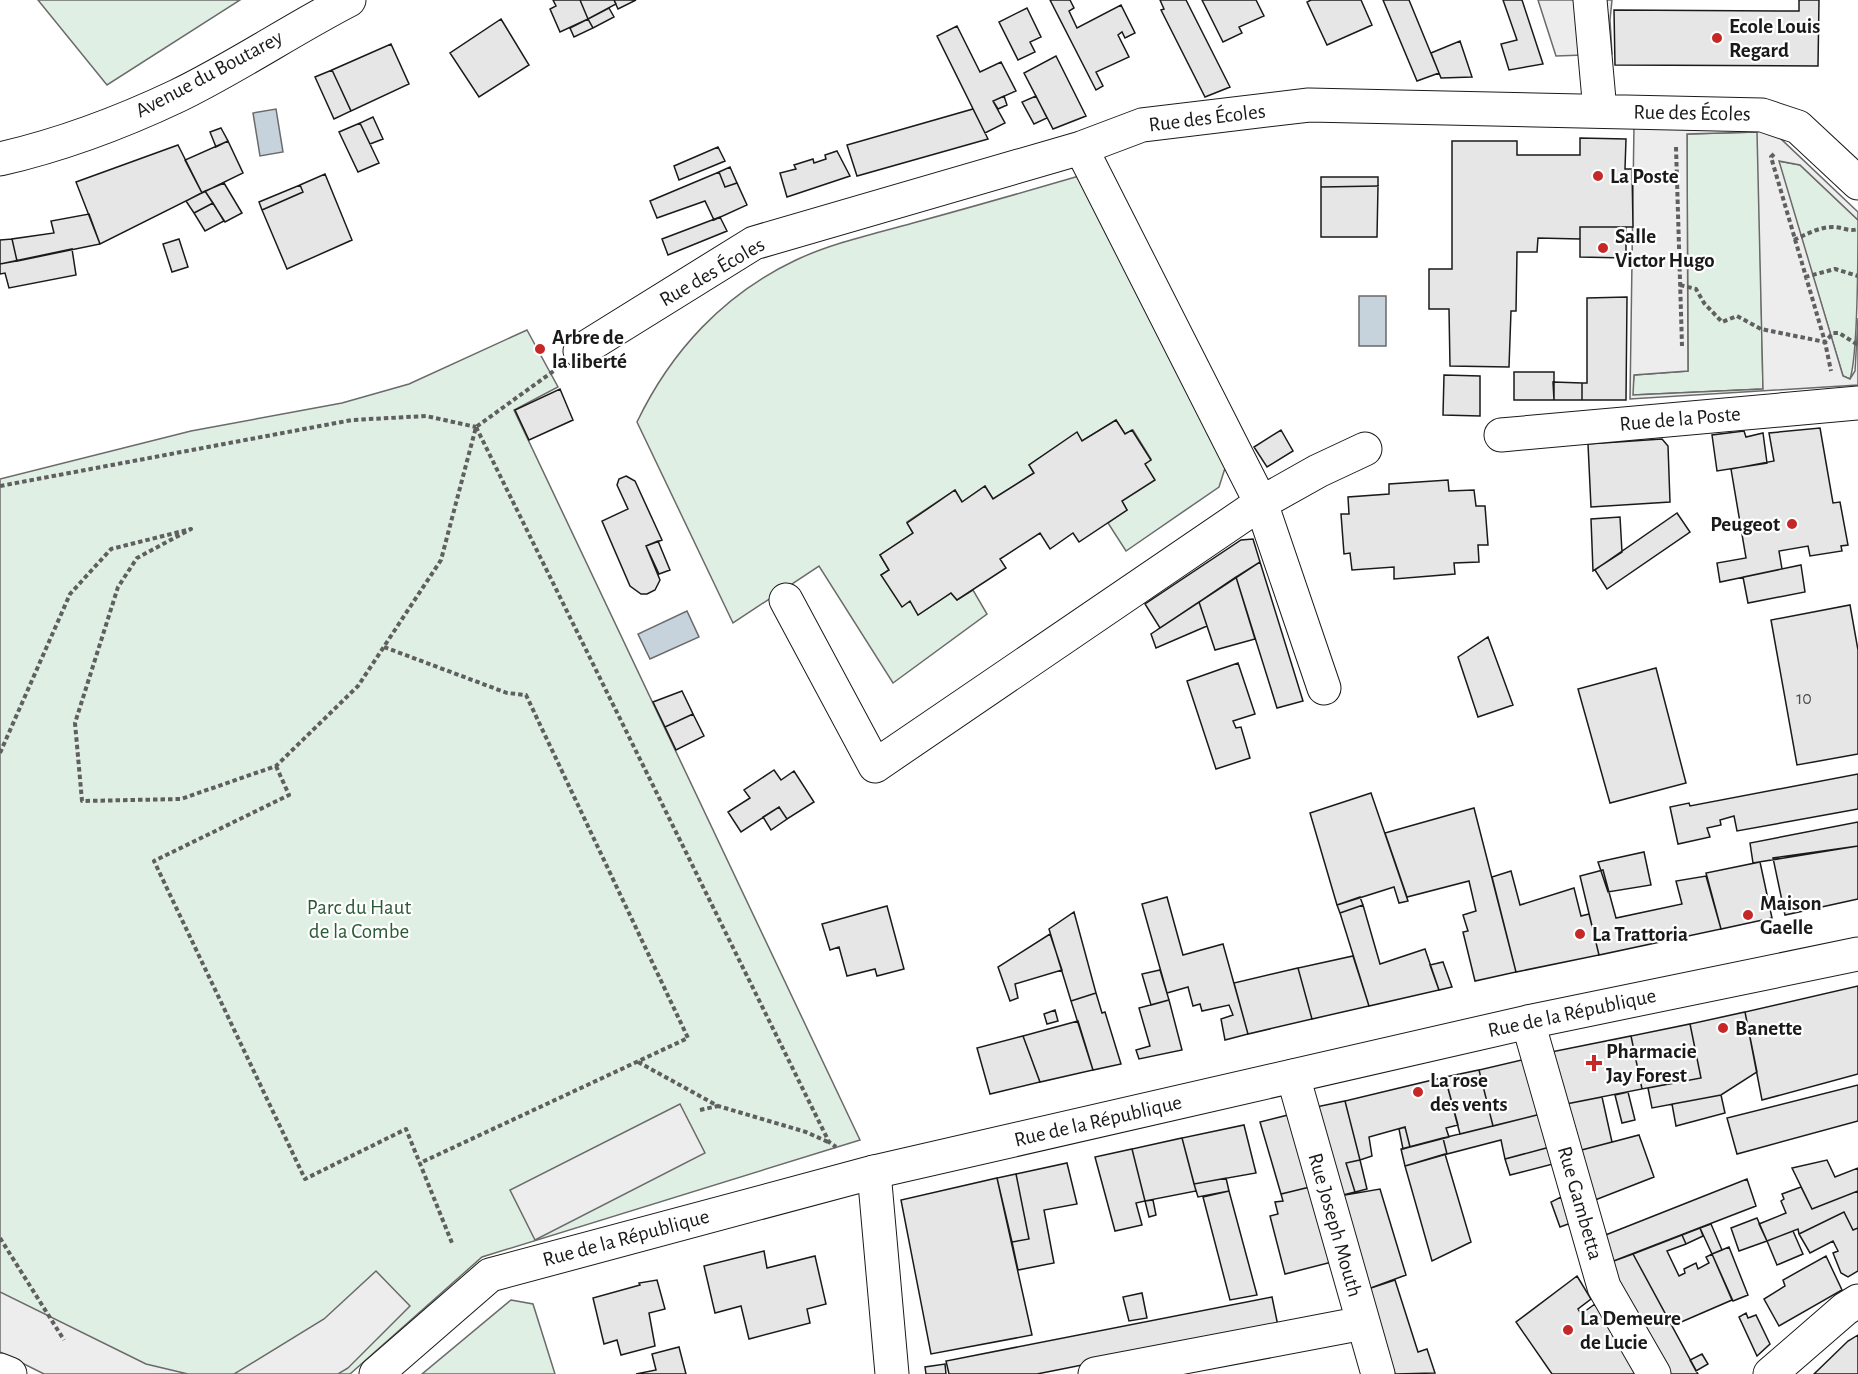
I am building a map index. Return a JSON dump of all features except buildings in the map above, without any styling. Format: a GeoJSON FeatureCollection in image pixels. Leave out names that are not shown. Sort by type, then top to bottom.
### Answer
{"type":"FeatureCollection","features":[{"type":"Feature","properties":{"kind":"street","name":"Avenue du Boutarey"},"geometry":{"type":"LineString","coordinates":[[0,159],[32,152],[103,128],[178,96],[349,0]]}},
{"type":"Feature","properties":{"kind":"street"},"geometry":{"type":"LineString","coordinates":[[1590,0],[1600,111]]}},
{"type":"Feature","properties":{"kind":"street","name":"Rue des Écoles"},"geometry":{"type":"LineString","coordinates":[[580,351],[754,243],[1081,148],[1142,125],[1310,105],[1762,115],[1798,127],[1858,183]]}},
{"type":"Feature","properties":{"kind":"street"},"geometry":{"type":"LineString","coordinates":[[1081,148],[1261,503],[1324,688]]}},
{"type":"Feature","properties":{"kind":"street","name":"Avenue du Boutarey"},"geometry":{"type":"LineString","coordinates":[[0,168],[32,152]]}},
{"type":"Feature","properties":{"kind":"street","name":"Rue de la Poste"},"geometry":{"type":"LineString","coordinates":[[1501,435],[1848,404]]}},
{"type":"Feature","properties":{"kind":"street"},"geometry":{"type":"LineString","coordinates":[[786,600],[875,766],[1261,503],[1365,448]]}},
{"type":"Feature","properties":{"kind":"street","name":"Rue de la République"},"geometry":{"type":"LineString","coordinates":[[376,1374],[490,1275],[874,1172],[1528,1022],[1858,954]]}},
{"type":"Feature","properties":{"kind":"street","name":"Rue Gambetta"},"geometry":{"type":"LineString","coordinates":[[1528,1022],[1604,1287],[1654,1374]]}},
{"type":"Feature","properties":{"kind":"street","name":"Rue Joseph Mouth"},"geometry":{"type":"LineString","coordinates":[[1293,1076],[1378,1374]]}},
{"type":"Feature","properties":{"kind":"street"},"geometry":{"type":"LineString","coordinates":[[874,1172],[892,1374]]}},
{"type":"Feature","properties":{"kind":"street"},"geometry":{"type":"LineString","coordinates":[[1770,1374],[1858,1301]]}},
{"type":"Feature","properties":{"kind":"street"},"geometry":{"type":"LineString","coordinates":[[1095,1374],[1363,1323]]}},
{"type":"Feature","properties":{"kind":"street"},"geometry":{"type":"LineString","coordinates":[[0,1370],[10,1374]]}},
{"type":"Feature","properties":{"kind":"path"},"geometry":{"type":"LineString","coordinates":[[1660,112],[1660,125],[1675,136],[1682,346]]}},
{"type":"Feature","properties":{"kind":"path"},"geometry":{"type":"LineString","coordinates":[[1798,127],[1771,157],[1825,342],[1848,404]]}},
{"type":"Feature","properties":{"kind":"path"},"geometry":{"type":"LineString","coordinates":[[1794,240],[1817,229],[1858,230]]}},
{"type":"Feature","properties":{"kind":"path"},"geometry":{"type":"LineString","coordinates":[[1805,277],[1834,269],[1858,276]]}},
{"type":"Feature","properties":{"kind":"path"},"geometry":{"type":"LineString","coordinates":[[1680,285],[1696,289],[1704,303],[1722,322],[1737,316],[1761,329],[1825,342]]}},
{"type":"Feature","properties":{"kind":"path"},"geometry":{"type":"LineString","coordinates":[[1825,342],[1833,333],[1839,333],[1858,345]]}},
{"type":"Feature","properties":{"kind":"path"},"geometry":{"type":"LineString","coordinates":[[0,753],[70,594],[111,549],[191,528],[137,558],[118,587],[75,723],[82,801],[181,799],[276,766],[358,686],[441,560],[476,427],[580,351]]}},
{"type":"Feature","properties":{"kind":"path"},"geometry":{"type":"LineString","coordinates":[[0,486],[352,420],[426,416],[476,427]]}},
{"type":"Feature","properties":{"kind":"path"},"geometry":{"type":"LineString","coordinates":[[476,427],[829,1142]]}},
{"type":"Feature","properties":{"kind":"path"},"geometry":{"type":"LineString","coordinates":[[384,647],[507,693],[526,695],[688,1038],[420,1163]]}},
{"type":"Feature","properties":{"kind":"path"},"geometry":{"type":"LineString","coordinates":[[276,766],[289,795],[154,861],[305,1179],[406,1129],[452,1243]]}},
{"type":"Feature","properties":{"kind":"path"},"geometry":{"type":"LineString","coordinates":[[638,1062],[718,1106],[806,1131],[829,1142],[874,1172]]}},
{"type":"Feature","properties":{"kind":"path"},"geometry":{"type":"LineString","coordinates":[[700,1110],[718,1106]]}},
{"type":"Feature","properties":{"kind":"path"},"geometry":{"type":"LineString","coordinates":[[0,1238],[2,1245],[64,1340]]}},
{"type":"Feature","properties":{"kind":"green space"},"geometry":{"type":"Polygon","coordinates":[[[38,0],[240,0],[107,85],[38,0]]]}},
{"type":"Feature","properties":{"kind":"green space"},"geometry":{"type":"Polygon","coordinates":[[[1758,132],[1763,389],[1632,395],[1634,375],[1688,371],[1687,134],[1758,132]]]}},
{"type":"Feature","properties":{"kind":"green space"},"geometry":{"type":"Polygon","coordinates":[[[1778,161],[1800,165],[1858,220],[1856,327],[1850,379],[1843,376],[1778,161]]]}},
{"type":"Feature","properties":{"kind":"green space"},"geometry":{"type":"Polygon","coordinates":[[[1079,176],[1226,465],[1219,487],[1126,551],[1108,523],[1127,510],[1122,501],[1145,464],[1151,459],[1133,430],[1125,434],[1116,420],[1082,441],[1077,433],[1029,465],[1034,473],[993,499],[985,486],[962,502],[955,490],[907,522],[913,533],[880,555],[889,570],[881,575],[910,601],[918,615],[951,593],[957,600],[973,590],[987,614],[893,683],[819,566],[733,623],[637,422],[666,372],[683,349],[723,307],[770,274],[796,260],[853,239],[1079,176]]]}},
{"type":"Feature","properties":{"kind":"green space","name":"Parc du Haut de la Combe"},"geometry":{"type":"Polygon","coordinates":[[[527,330],[558,387],[514,410],[860,1140],[482,1257],[350,1374],[51,1374],[0,1348],[0,479],[191,431],[342,403],[409,384],[527,330]]]}},
{"type":"Feature","properties":{"kind":"green space"},"geometry":{"type":"Polygon","coordinates":[[[511,1300],[533,1304],[555,1374],[422,1374],[511,1300]]]}},
{"type":"Feature","properties":{"kind":"shaded area"},"geometry":{"type":"Polygon","coordinates":[[[1538,0],[1612,0],[1610,20],[1612,54],[1556,56],[1538,0]]]}},
{"type":"Feature","properties":{"kind":"shaded area"},"geometry":{"type":"Polygon","coordinates":[[[276,109],[283,152],[260,156],[253,113],[276,109]]]}},
{"type":"Feature","properties":{"kind":"shaded area"},"geometry":{"type":"Polygon","coordinates":[[[1761,120],[1858,212],[1858,220],[1800,165],[1779,161],[1843,376],[1850,379],[1855,371],[1858,318],[1858,385],[1630,399],[1634,124],[1761,120]],[[1757,132],[1687,134],[1688,371],[1634,375],[1633,395],[1763,389],[1757,132]]]}},
{"type":"Feature","properties":{"kind":"shaded area"},"geometry":{"type":"Polygon","coordinates":[[[1359,296],[1386,296],[1386,346],[1359,346],[1359,296]]]}},
{"type":"Feature","properties":{"kind":"shaded area"},"geometry":{"type":"Polygon","coordinates":[[[687,611],[699,637],[650,659],[638,634],[687,611]]]}},
{"type":"Feature","properties":{"kind":"shaded area"},"geometry":{"type":"Polygon","coordinates":[[[680,1104],[705,1153],[535,1240],[510,1190],[680,1104]]]}},
{"type":"Feature","properties":{"kind":"shaded area"},"geometry":{"type":"Polygon","coordinates":[[[376,1271],[410,1306],[348,1368],[338,1374],[234,1374],[324,1319],[376,1271]]]}},
{"type":"Feature","properties":{"kind":"shaded area"},"geometry":{"type":"Polygon","coordinates":[[[0,1292],[146,1364],[188,1374],[44,1374],[0,1352],[0,1292]]]}},
{"type":"Feature","properties":{"kind":"place","name":"Ecole Louis Regard"},"geometry":{"type":"Point","coordinates":[1717,38]}},
{"type":"Feature","properties":{"kind":"place","name":"La Poste"},"geometry":{"type":"Point","coordinates":[1598,176]}},
{"type":"Feature","properties":{"kind":"place","name":"Salle Victor Hugo"},"geometry":{"type":"Point","coordinates":[1603,248]}},
{"type":"Feature","properties":{"kind":"place","name":"Arbre de la liberté"},"geometry":{"type":"Point","coordinates":[540,349]}},
{"type":"Feature","properties":{"kind":"place","name":"Peugeot"},"geometry":{"type":"Point","coordinates":[1792,524]}},
{"type":"Feature","properties":{"kind":"place","name":"Maison Gaelle"},"geometry":{"type":"Point","coordinates":[1748,915]}},
{"type":"Feature","properties":{"kind":"place","name":"La Trattoria"},"geometry":{"type":"Point","coordinates":[1580,934]}},
{"type":"Feature","properties":{"kind":"place","name":"Banette"},"geometry":{"type":"Point","coordinates":[1723,1028]}},
{"type":"Feature","properties":{"kind":"place","name":"Pharmacie Jay Forest"},"geometry":{"type":"Point","coordinates":[1594,1063]}},
{"type":"Feature","properties":{"kind":"place","name":"La rose des vents"},"geometry":{"type":"Point","coordinates":[1418,1092]}},
{"type":"Feature","properties":{"kind":"place","name":"La Demeure de Lucie"},"geometry":{"type":"Point","coordinates":[1568,1330]}}]}
